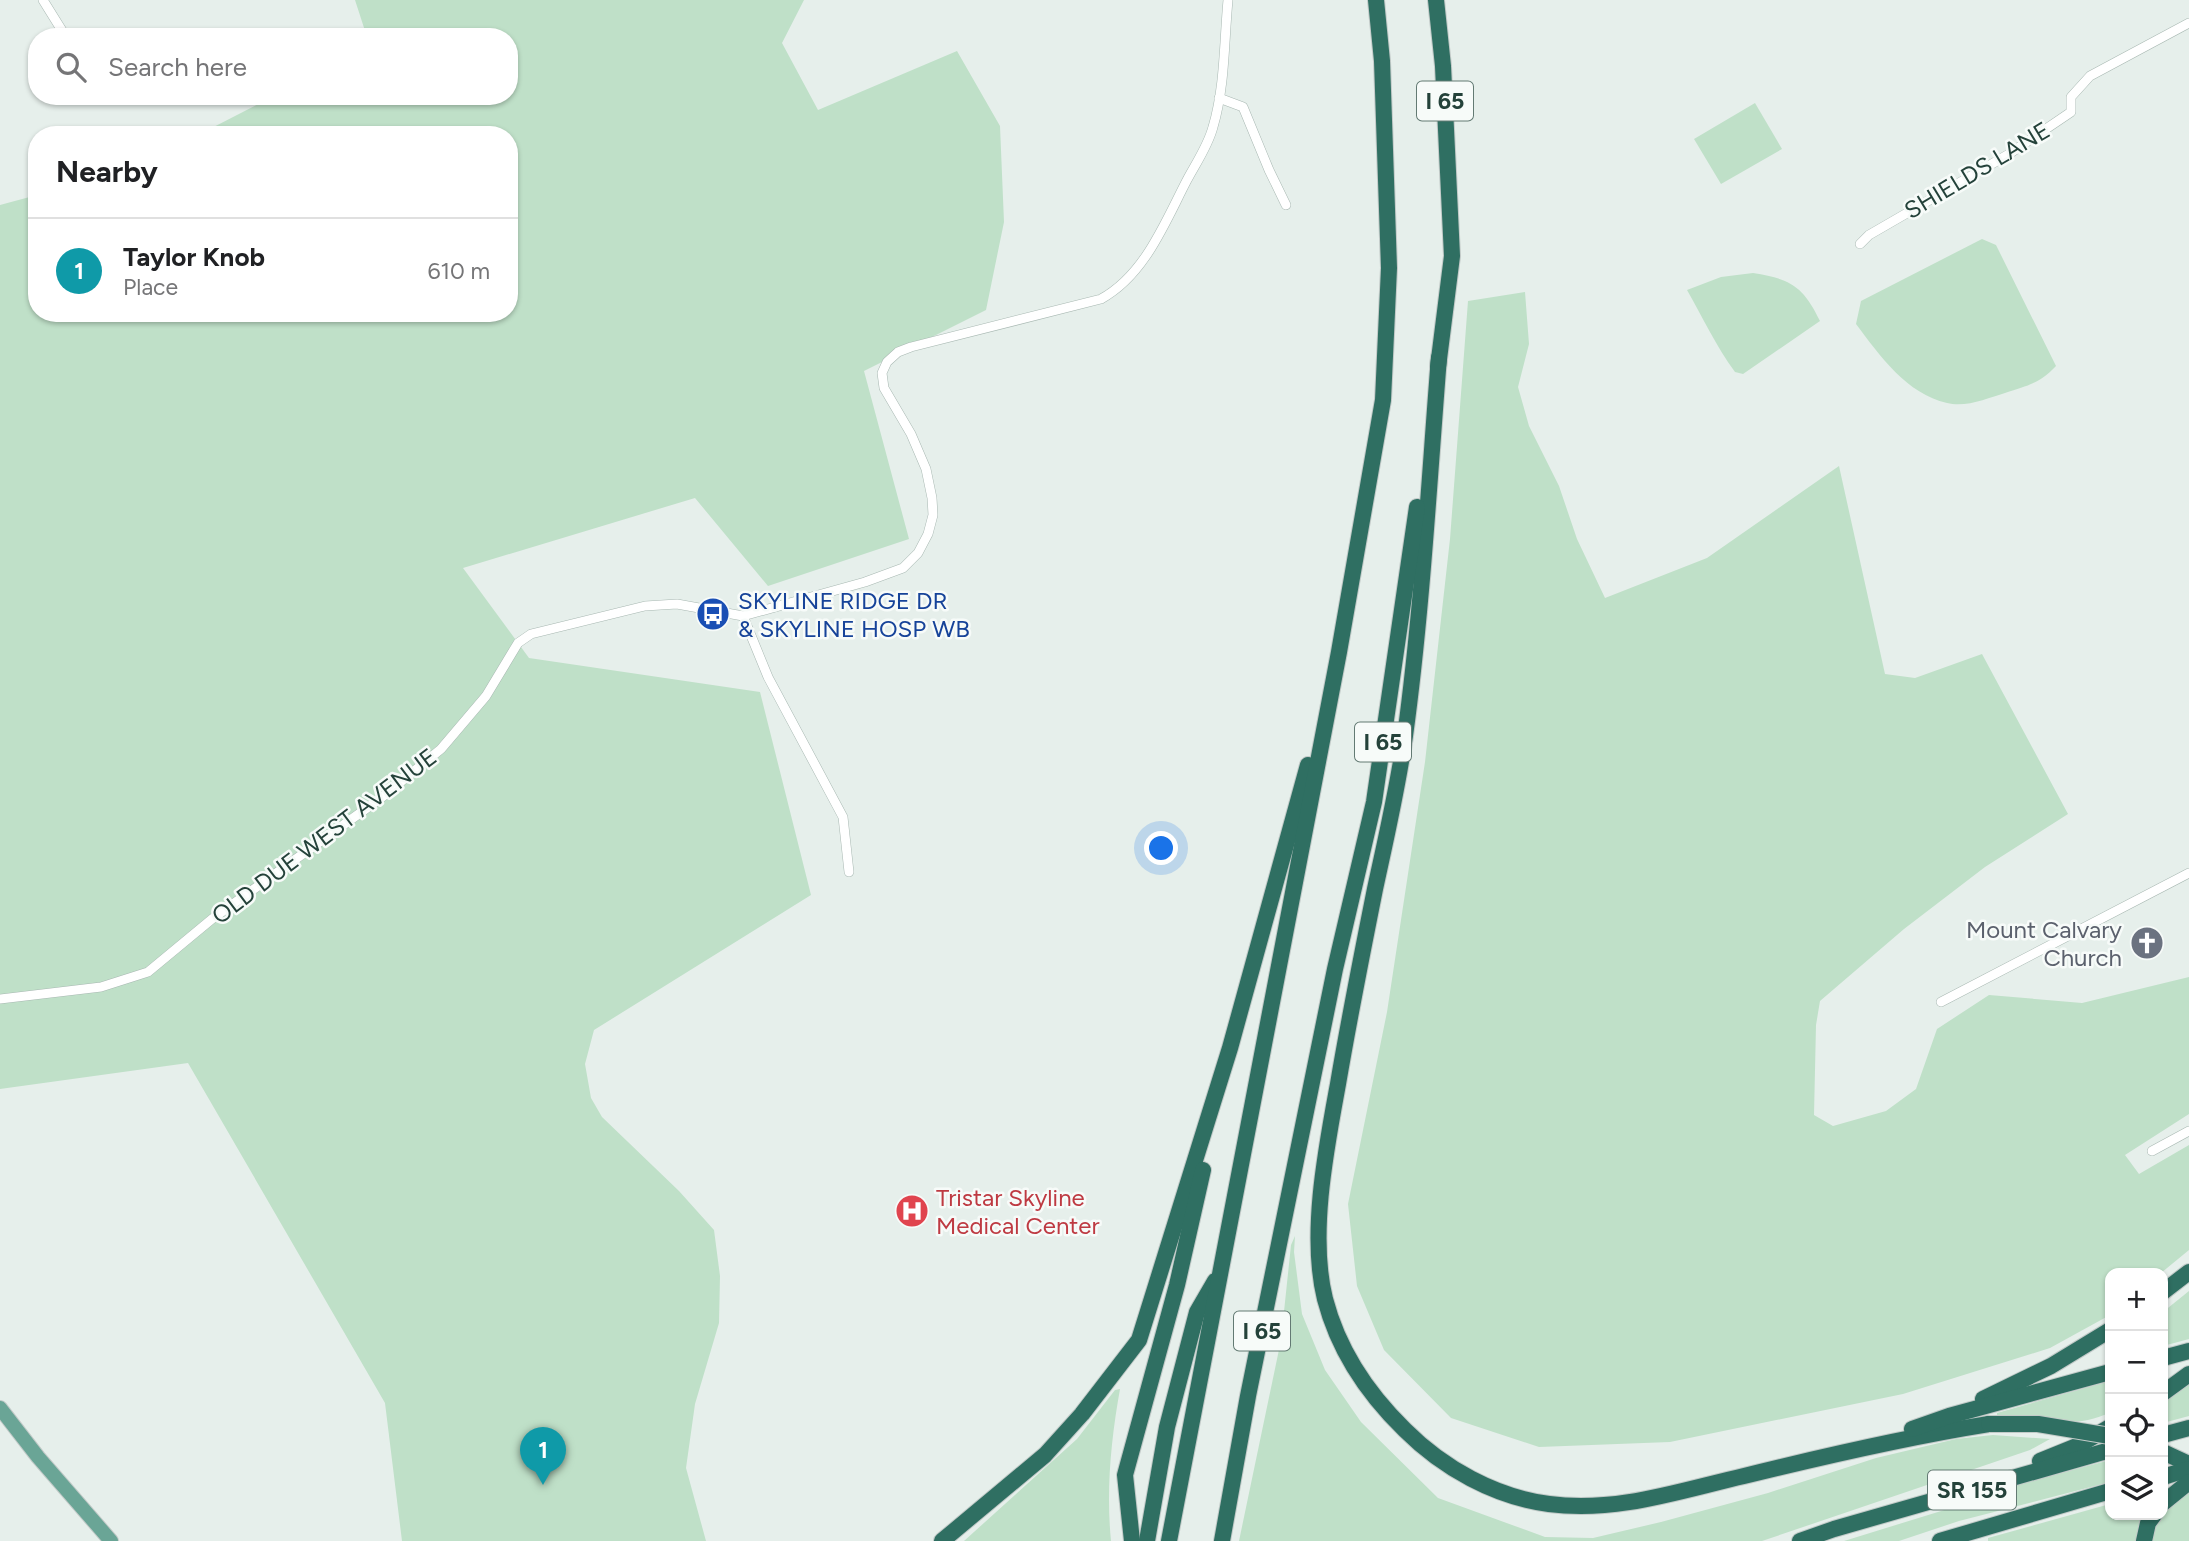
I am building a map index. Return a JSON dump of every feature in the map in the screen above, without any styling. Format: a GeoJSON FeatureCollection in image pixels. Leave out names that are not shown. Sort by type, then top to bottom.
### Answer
{"type":"FeatureCollection","features":[{"type":"Feature","properties":{"kind":"highway","name":"I 65"},"geometry":{"type":"LineString","coordinates":[[1169,1541],[1339,652],[1383,400],[1389,268],[1382,61],[1376,0]]}},
{"type":"Feature","properties":{"kind":"highway","name":"I 65"},"geometry":{"type":"LineString","coordinates":[[1223,1541],[1248,1396],[1330,995],[1374,802],[1439,357],[1452,256],[1443,66],[1436,0]]}},
{"type":"Feature","properties":{"kind":"highway"},"geometry":{"type":"LineString","coordinates":[[1439,357],[1405,738],[1356,984],[1327,1149],[1318,1242],[1325,1298],[1335,1328],[1353,1365],[1389,1415],[1440,1460],[1475,1481],[1545,1504],[1581,1507],[1648,1500],[1932,1433],[1989,1424],[2038,1424],[2105,1435]]}},
{"type":"Feature","properties":{"kind":"highway"},"geometry":{"type":"LineString","coordinates":[[942,1541],[1045,1455],[1082,1414],[1139,1340],[1230,1048],[1339,652]]}},
{"type":"Feature","properties":{"kind":"highway"},"geometry":{"type":"LineString","coordinates":[[1132,1541],[1125,1475],[1177,1285],[1230,1048]]}},
{"type":"Feature","properties":{"kind":"highway"},"geometry":{"type":"LineString","coordinates":[[1147,1541],[1167,1427],[1197,1312],[1221,1270]]}},
{"type":"Feature","properties":{"kind":"highway"},"geometry":{"type":"LineString","coordinates":[[2168,1288],[2189,1272]]}},
{"type":"Feature","properties":{"kind":"highway"},"geometry":{"type":"LineString","coordinates":[[1949,1416],[2051,1366],[2108,1331]]}},
{"type":"Feature","properties":{"kind":"highway"},"geometry":{"type":"LineString","coordinates":[[2168,1357],[2189,1351]]}},
{"type":"Feature","properties":{"kind":"highway"},"geometry":{"type":"LineString","coordinates":[[1854,1451],[1949,1416],[2105,1373]]}},
{"type":"Feature","properties":{"kind":"highway"},"geometry":{"type":"LineString","coordinates":[[2168,1389],[2189,1374]]}},
{"type":"Feature","properties":{"kind":"highway"},"geometry":{"type":"LineString","coordinates":[[2168,1434],[2189,1428]]}},
{"type":"Feature","properties":{"kind":"highway"},"geometry":{"type":"LineString","coordinates":[[1834,1529],[1905,1501],[2029,1466],[2077,1446],[2105,1430]]}},
{"type":"Feature","properties":{"kind":"highway","name":"SR 155"},"geometry":{"type":"LineString","coordinates":[[1800,1541],[2105,1451]]}},
{"type":"Feature","properties":{"kind":"highway"},"geometry":{"type":"LineString","coordinates":[[2168,1455],[2189,1467]]}},
{"type":"Feature","properties":{"kind":"highway"},"geometry":{"type":"LineString","coordinates":[[2168,1474],[2189,1467]]}},
{"type":"Feature","properties":{"kind":"highway"},"geometry":{"type":"LineString","coordinates":[[2168,1499],[2189,1482]]}},
{"type":"Feature","properties":{"kind":"highway","name":"SR 155"},"geometry":{"type":"LineString","coordinates":[[1940,1541],[2105,1492]]}},
{"type":"Feature","properties":{"kind":"highway"},"geometry":{"type":"LineString","coordinates":[[2144,1541],[2150,1520]]}},
{"type":"Feature","properties":{"kind":"main road"},"geometry":{"type":"LineString","coordinates":[[0,1408],[38,1457],[111,1541]]}},
{"type":"Feature","properties":{"kind":"street"},"geometry":{"type":"LineString","coordinates":[[43,0],[60,28]]}},
{"type":"Feature","properties":{"kind":"street","name":"OLD DUE WEST AVENUE"},"geometry":{"type":"LineString","coordinates":[[0,999],[101,987],[148,972],[212,919],[381,798],[441,749],[486,696],[518,643],[531,634],[645,606],[677,604],[743,616],[903,569],[918,553],[928,534],[933,515],[932,498],[926,469],[916,446],[884,388],[881,373],[887,362],[898,352],[911,347],[1101,299],[1117,290],[1142,262],[1213,129],[1219,98],[1228,0]]}},
{"type":"Feature","properties":{"kind":"street","name":"SHIELDS LANE"},"geometry":{"type":"LineString","coordinates":[[1860,244],[1869,235],[2009,154],[2071,112],[2071,97],[2090,76],[2189,23]]}},
{"type":"Feature","properties":{"kind":"street"},"geometry":{"type":"LineString","coordinates":[[1219,98],[1243,107],[1286,205]]}},
{"type":"Feature","properties":{"kind":"street"},"geometry":{"type":"LineString","coordinates":[[743,616],[768,677],[843,817],[849,872]]}},
{"type":"Feature","properties":{"kind":"street"},"geometry":{"type":"LineString","coordinates":[[1941,1002],[2189,873]]}},
{"type":"Feature","properties":{"kind":"street"},"geometry":{"type":"LineString","coordinates":[[2152,1151],[2189,1131]]}},
{"type":"Feature","properties":{"kind":"green space"},"geometry":{"type":"Polygon","coordinates":[[[355,0],[804,0],[782,43],[818,110],[957,51],[1000,126],[1004,222],[986,310],[864,371],[909,539],[768,586],[695,498],[463,568],[529,658],[760,692],[811,895],[594,1030],[585,1064],[591,1098],[602,1117],[679,1191],[714,1230],[720,1276],[719,1323],[695,1404],[686,1468],[706,1541],[402,1541],[385,1403],[188,1063],[0,1089],[0,205],[28,197],[28,322],[518,322],[518,126],[216,126],[256,105],[518,105],[518,28],[364,28],[355,0]]]}},
{"type":"Feature","properties":{"kind":"green space"},"geometry":{"type":"Polygon","coordinates":[[[1755,103],[1782,149],[1721,184],[1694,139],[1755,103]]]}},
{"type":"Feature","properties":{"kind":"green space"},"geometry":{"type":"Polygon","coordinates":[[[1982,239],[1996,245],[2056,366],[2038,380],[2020,388],[1984,400],[1947,403],[1919,391],[1907,382],[1885,361],[1856,324],[1861,301],[1982,239]]]}},
{"type":"Feature","properties":{"kind":"green space"},"geometry":{"type":"Polygon","coordinates":[[[1753,273],[1777,278],[1794,286],[1808,300],[1820,321],[1743,374],[1735,372],[1728,362],[1687,290],[1721,277],[1753,273]]]}},
{"type":"Feature","properties":{"kind":"green space"},"geometry":{"type":"Polygon","coordinates":[[[1525,292],[1529,344],[1518,387],[1529,426],[1559,486],[1577,539],[1605,598],[1707,558],[1839,466],[1885,674],[1915,678],[1982,654],[2068,814],[1985,867],[1904,929],[1820,1001],[1816,1025],[1814,1115],[1833,1126],[1886,1111],[1916,1089],[1937,1029],[1989,995],[2082,1003],[2189,977],[2189,1114],[2125,1155],[2139,1174],[2189,1145],[2189,1250],[2167,1268],[2105,1268],[2105,1318],[2050,1348],[1903,1394],[1670,1442],[1539,1447],[1451,1418],[1384,1350],[1357,1286],[1348,1204],[1387,1012],[1425,762],[1450,539],[1468,301],[1525,292]]]}},
{"type":"Feature","properties":{"kind":"green space"},"geometry":{"type":"Polygon","coordinates":[[[1295,1236],[1294,1252],[1302,1314],[1325,1370],[1361,1422],[1438,1498],[1545,1537],[1593,1538],[1661,1522],[1768,1493],[1876,1458],[1956,1439],[1993,1435],[2050,1439],[2030,1450],[1762,1541],[1239,1541],[1281,1340],[1291,1245],[1295,1236]]]}},
{"type":"Feature","properties":{"kind":"green space"},"geometry":{"type":"Polygon","coordinates":[[[2189,1291],[2189,1339],[2168,1345],[2168,1308],[2189,1291]]]}},
{"type":"Feature","properties":{"kind":"green space"},"geometry":{"type":"Polygon","coordinates":[[[2189,1381],[2189,1416],[2168,1422],[2168,1396],[2189,1381]]]}},
{"type":"Feature","properties":{"kind":"green space"},"geometry":{"type":"Polygon","coordinates":[[[2105,1382],[2105,1414],[2084,1421],[2055,1422],[1997,1416],[1997,1413],[2105,1382]]]}},
{"type":"Feature","properties":{"kind":"green space"},"geometry":{"type":"Polygon","coordinates":[[[1120,1389],[1110,1465],[1111,1541],[964,1541],[1077,1439],[1115,1390],[1120,1389]]]}},
{"type":"Feature","properties":{"kind":"green space"},"geometry":{"type":"Polygon","coordinates":[[[2105,1461],[2105,1483],[1959,1521],[1899,1541],[1844,1541],[1980,1499],[1979,1495],[2105,1461]]]}},
{"type":"Feature","properties":{"kind":"green space"},"geometry":{"type":"Polygon","coordinates":[[[2189,1493],[2189,1541],[2150,1541],[2160,1520],[2168,1520],[2168,1510],[2189,1493]]]}},
{"type":"Feature","properties":{"kind":"green space"},"geometry":{"type":"Polygon","coordinates":[[[2105,1505],[2105,1520],[2145,1520],[2136,1541],[1988,1541],[1988,1538],[2105,1505]]]}},
{"type":"Feature","properties":{"kind":"place","name":"SKYLINE RIDGE DR & SKYLINE HOSP WB"},"geometry":{"type":"Point","coordinates":[713,614]}},
{"type":"Feature","properties":{"kind":"place","name":"Mount Calvary Church"},"geometry":{"type":"Point","coordinates":[2147,943]}},
{"type":"Feature","properties":{"kind":"place","name":"Tristar Skyline Medical Center"},"geometry":{"type":"Point","coordinates":[912,1211]}},
{"type":"Feature","properties":{"kind":"place","name":"Taylor Knob"},"geometry":{"type":"Point","coordinates":[543,1485]}}]}
